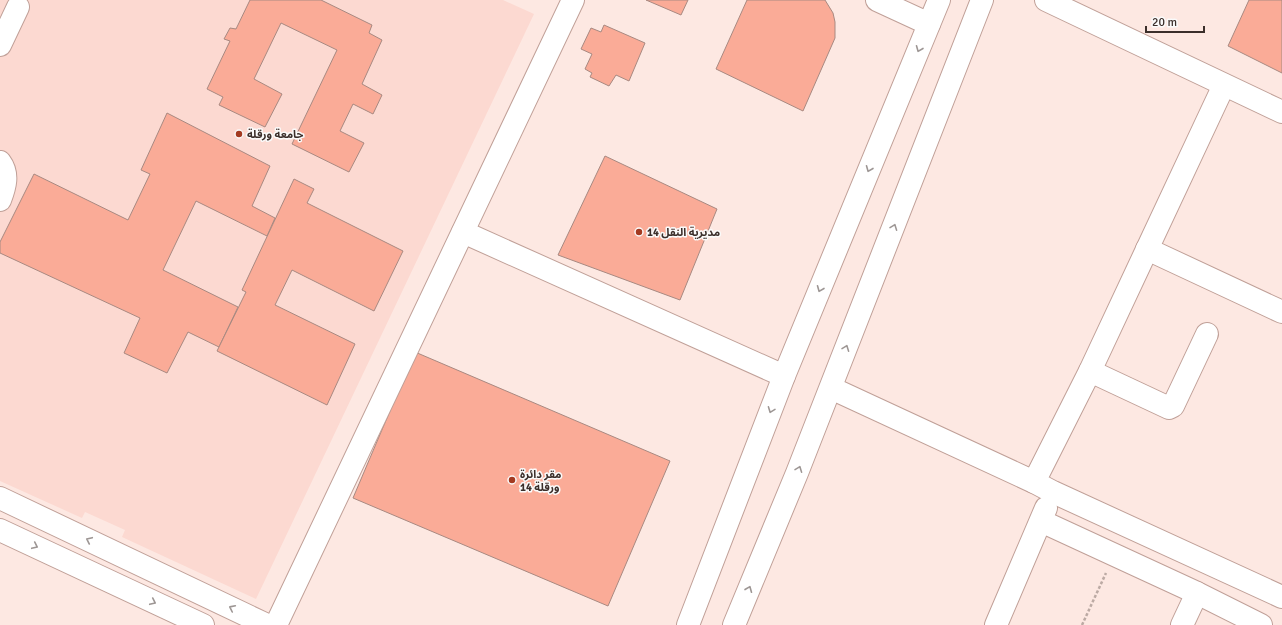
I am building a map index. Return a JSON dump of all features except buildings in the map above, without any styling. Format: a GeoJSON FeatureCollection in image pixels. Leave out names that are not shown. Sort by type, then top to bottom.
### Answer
{"type":"FeatureCollection","features":[{"type":"Feature","properties":{"kind":"street"},"geometry":{"type":"LineString","coordinates":[[276,625],[573,0]]}},
{"type":"Feature","properties":{"kind":"street"},"geometry":{"type":"LineString","coordinates":[[877,0],[929,24]]}},
{"type":"Feature","properties":{"kind":"street"},"geometry":{"type":"LineString","coordinates":[[688,625],[784,376],[939,0]]}},
{"type":"Feature","properties":{"kind":"street"},"geometry":{"type":"LineString","coordinates":[[734,625],[831,388],[982,0]]}},
{"type":"Feature","properties":{"kind":"street"},"geometry":{"type":"LineString","coordinates":[[1046,0],[1282,112]]}},
{"type":"Feature","properties":{"kind":"street"},"geometry":{"type":"LineString","coordinates":[[0,45],[18,7]]}},
{"type":"Feature","properties":{"kind":"street"},"geometry":{"type":"LineString","coordinates":[[1034,482],[1090,371],[1224,85]]}},
{"type":"Feature","properties":{"kind":"street"},"geometry":{"type":"LineString","coordinates":[[0,162],[5,169],[6,181],[0,200]]}},
{"type":"Feature","properties":{"kind":"street"},"geometry":{"type":"LineString","coordinates":[[463,232],[784,376]]}},
{"type":"Feature","properties":{"kind":"street"},"geometry":{"type":"LineString","coordinates":[[1147,249],[1282,312]]}},
{"type":"Feature","properties":{"kind":"street"},"geometry":{"type":"LineString","coordinates":[[1090,371],[1169,408],[1174,405],[1207,334]]}},
{"type":"Feature","properties":{"kind":"street"},"geometry":{"type":"LineString","coordinates":[[831,388],[1282,597]]}},
{"type":"Feature","properties":{"kind":"street"},"geometry":{"type":"LineString","coordinates":[[998,624],[1053,492]]}},
{"type":"Feature","properties":{"kind":"street"},"geometry":{"type":"LineString","coordinates":[[2,503],[118,554],[267,625]]}},
{"type":"Feature","properties":{"kind":"street"},"geometry":{"type":"LineString","coordinates":[[1040,521],[1197,593],[1261,625]]}},
{"type":"Feature","properties":{"kind":"street"},"geometry":{"type":"LineString","coordinates":[[0,530],[203,625]]}},
{"type":"Feature","properties":{"kind":"street"},"geometry":{"type":"LineString","coordinates":[[1154,573],[1166,544]]}},
{"type":"Feature","properties":{"kind":"street"},"geometry":{"type":"LineString","coordinates":[[107,580],[118,554]]}},
{"type":"Feature","properties":{"kind":"street"},"geometry":{"type":"LineString","coordinates":[[1182,625],[1197,593]]}},
{"type":"Feature","properties":{"kind":"path"},"geometry":{"type":"LineString","coordinates":[[1082,625],[1115,555]]}},
{"type":"Feature","properties":{"kind":"shaded area","name":"جامعة ورقلة"},"geometry":{"type":"Polygon","coordinates":[[[0,0],[503,0],[534,14],[256,599],[122,537],[125,530],[85,512],[82,518],[0,481],[0,0]]]}},
{"type":"Feature","properties":{"kind":"place","name":"جامعة ورقلة"},"geometry":{"type":"Point","coordinates":[239,134]}},
{"type":"Feature","properties":{"kind":"place","name":"مديرية النقل 14"},"geometry":{"type":"Point","coordinates":[639,232]}},
{"type":"Feature","properties":{"kind":"place","name":"مقر دائرة ورقلة 14"},"geometry":{"type":"Point","coordinates":[512,480]}}]}
